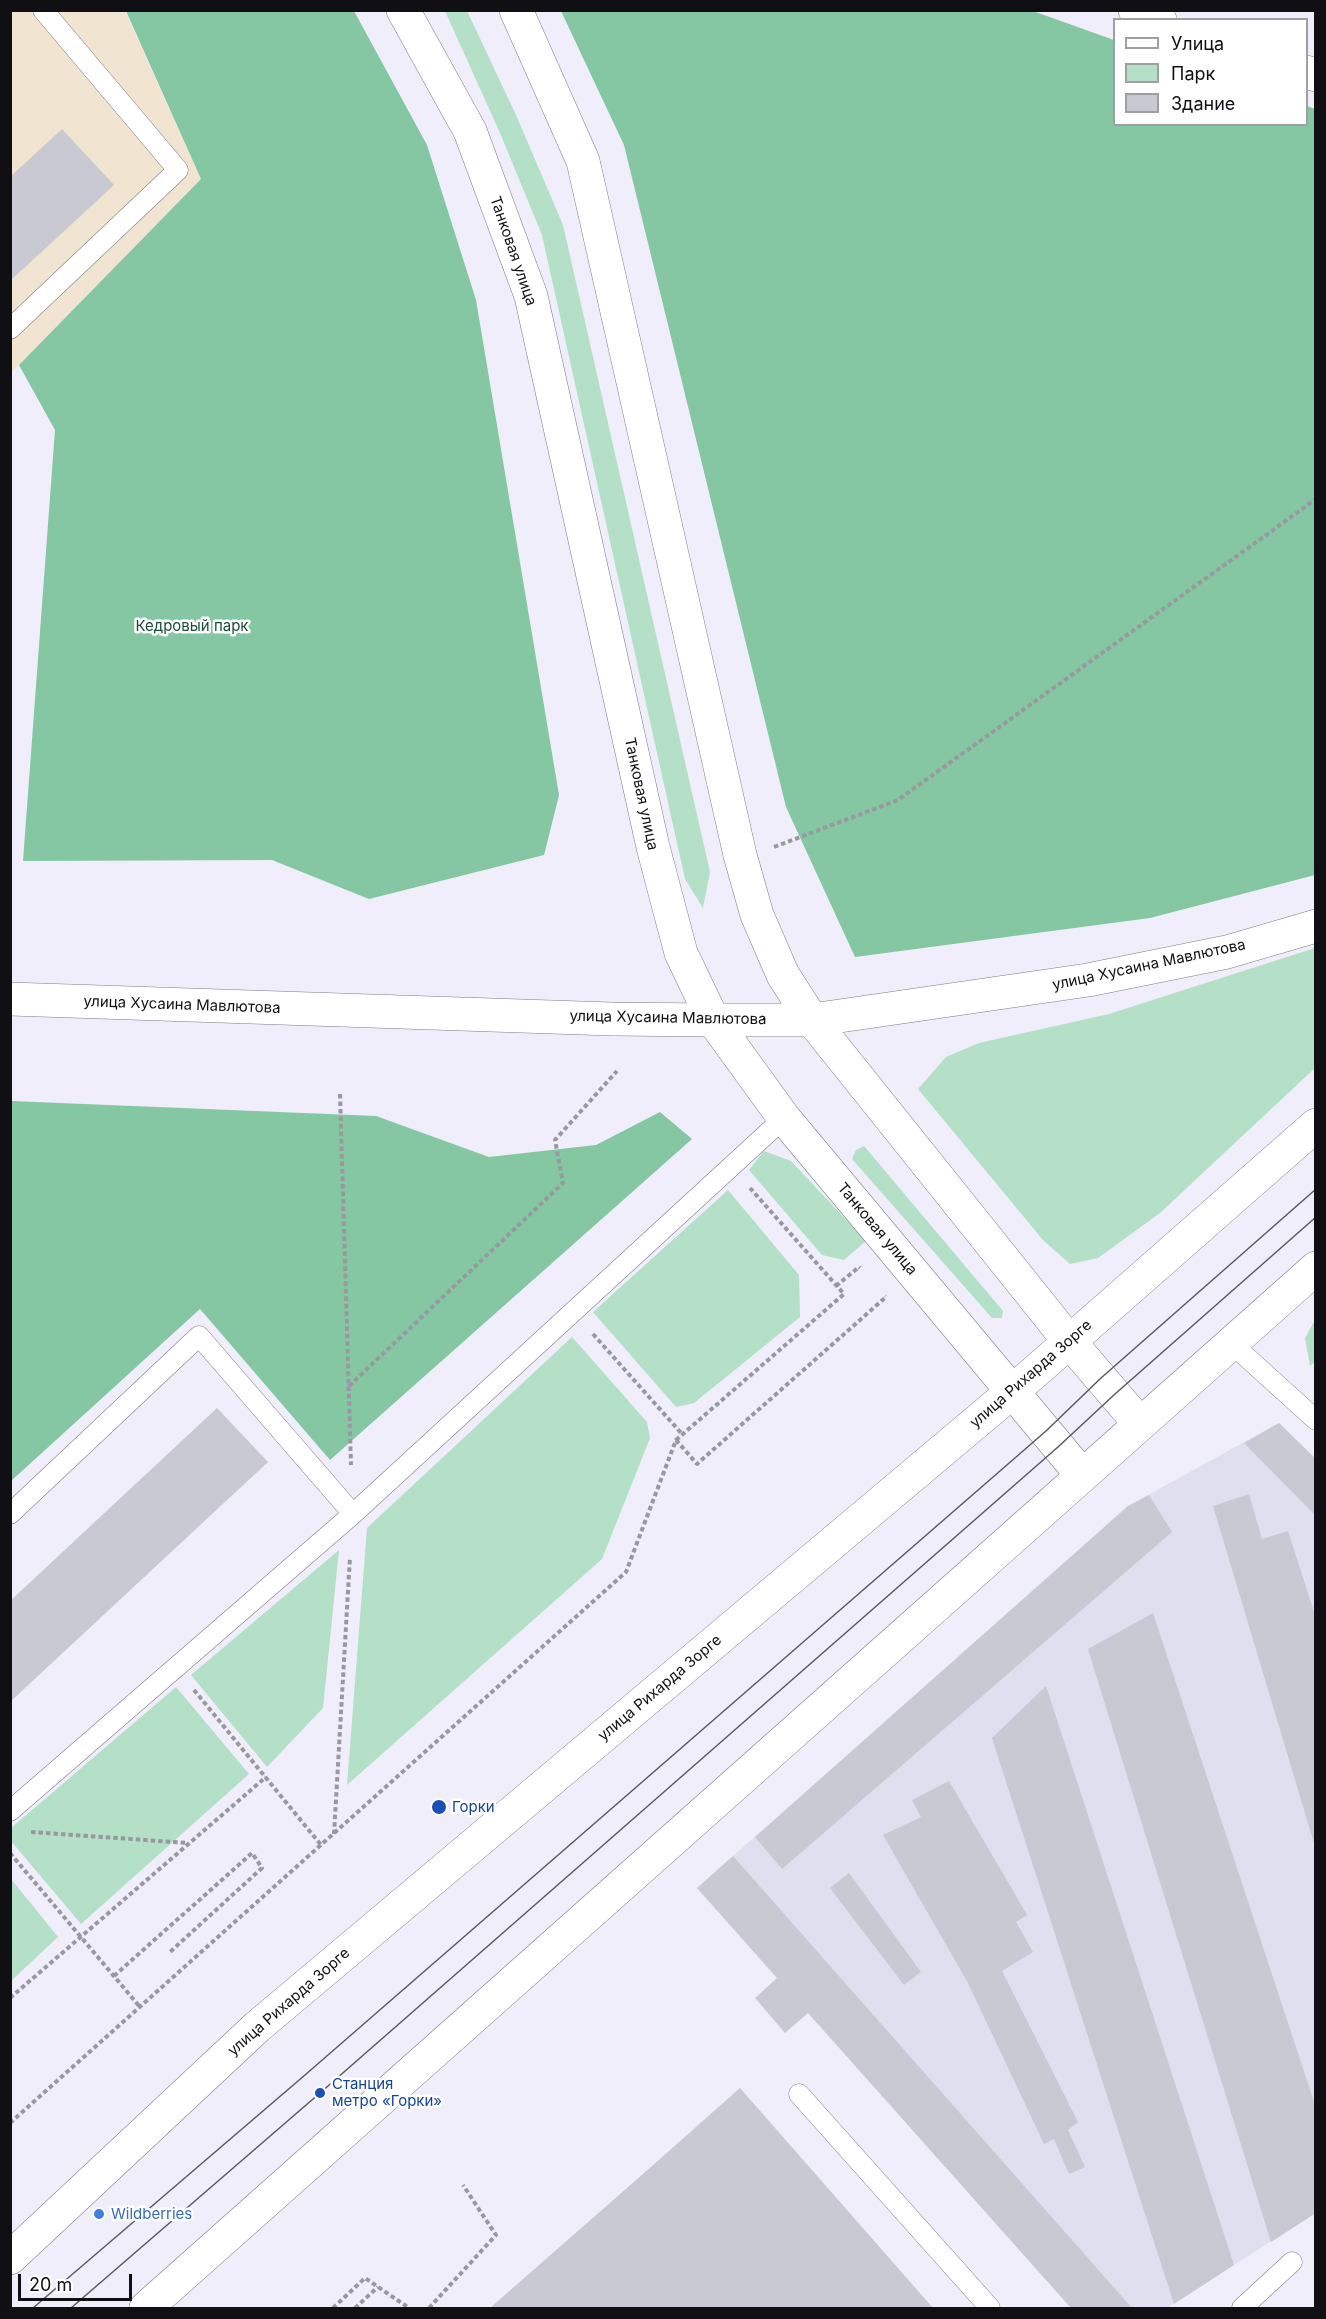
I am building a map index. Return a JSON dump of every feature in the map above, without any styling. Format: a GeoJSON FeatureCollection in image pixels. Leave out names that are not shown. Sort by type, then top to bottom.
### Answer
{"type":"FeatureCollection","features":[{"type":"Feature","properties":{"kind":"main road","name":"Танковая улица"},"geometry":{"type":"LineString","coordinates":[[402,10],[470,131],[531,296],[658,872],[681,953],[713,1020],[784,1118],[1082,1475]]}},
{"type":"Feature","properties":{"kind":"main road"},"geometry":{"type":"LineString","coordinates":[[516,10],[583,161],[740,855],[757,915],[783,975],[812,1020],[1070,1341],[1140,1424]]}},
{"type":"Feature","properties":{"kind":"main road"},"geometry":{"type":"LineString","coordinates":[[1135,10],[1155,18]]}},
{"type":"Feature","properties":{"kind":"main road","name":"улица Хусаина Мавлютова"},"geometry":{"type":"LineString","coordinates":[[10,999],[612,1019],[812,1020],[1088,980],[1227,952],[1316,926]]}},
{"type":"Feature","properties":{"kind":"main road","name":"улица Рихарда Зорге"},"geometry":{"type":"LineString","coordinates":[[10,2258],[257,2027],[1012,1392],[1316,1125]]}},
{"type":"Feature","properties":{"kind":"main road"},"geometry":{"type":"LineString","coordinates":[[146,2308],[1316,1268]]}},
{"type":"Feature","properties":{"kind":"lane"},"geometry":{"type":"LineString","coordinates":[[10,329],[178,170],[43,10]]}},
{"type":"Feature","properties":{"kind":"lane"},"geometry":{"type":"LineString","coordinates":[[10,1811],[352,1514],[784,1118]]}},
{"type":"Feature","properties":{"kind":"lane"},"geometry":{"type":"LineString","coordinates":[[10,1514],[199,1336],[352,1514]]}},
{"type":"Feature","properties":{"kind":"lane"},"geometry":{"type":"LineString","coordinates":[[1231,1343],[1316,1420]]}},
{"type":"Feature","properties":{"kind":"lane"},"geometry":{"type":"LineString","coordinates":[[799,2094],[990,2308]]}},
{"type":"Feature","properties":{"kind":"lane"},"geometry":{"type":"LineString","coordinates":[[1242,2308],[1292,2262]]}},
{"type":"Feature","properties":{"kind":"path"},"geometry":{"type":"LineString","coordinates":[[769,849],[898,800],[1316,499]]}},
{"type":"Feature","properties":{"kind":"path"},"geometry":{"type":"LineString","coordinates":[[349,1387],[563,1183],[555,1140],[617,1071]]}},
{"type":"Feature","properties":{"kind":"path"},"geometry":{"type":"LineString","coordinates":[[10,2123],[626,1572],[676,1440],[844,1294],[730,1166]]}},
{"type":"Feature","properties":{"kind":"path"},"geometry":{"type":"LineString","coordinates":[[836,1286],[859,1267],[865,1274]]}},
{"type":"Feature","properties":{"kind":"path"},"geometry":{"type":"LineString","coordinates":[[676,1440],[697,1464],[704,1459],[886,1297],[879,1289]]}},
{"type":"Feature","properties":{"kind":"path"},"geometry":{"type":"LineString","coordinates":[[572,1312],[682,1434]]}},
{"type":"Feature","properties":{"kind":"path"},"geometry":{"type":"LineString","coordinates":[[175,1667],[321,1845]]}},
{"type":"Feature","properties":{"kind":"path"},"geometry":{"type":"LineString","coordinates":[[10,1998],[266,1777]]}},
{"type":"Feature","properties":{"kind":"path"},"geometry":{"type":"LineString","coordinates":[[21,1831],[189,1843]]}},
{"type":"Feature","properties":{"kind":"path"},"geometry":{"type":"LineString","coordinates":[[10,1853],[140,2007]]}},
{"type":"Feature","properties":{"kind":"path"},"geometry":{"type":"LineString","coordinates":[[114,1976],[252,1853],[262,1868],[170,1952]]}},
{"type":"Feature","properties":{"kind":"path"},"geometry":{"type":"LineString","coordinates":[[429,2308],[495,2235],[463,2185]]}},
{"type":"Feature","properties":{"kind":"path"},"geometry":{"type":"LineString","coordinates":[[333,2308],[366,2278],[409,2308]]}},
{"type":"Feature","properties":{"kind":"path"},"geometry":{"type":"LineString","coordinates":[[355,2308],[378,2287]]}},
{"type":"Feature","properties":{"kind":"shaded area"},"geometry":{"type":"Polygon","coordinates":[[[11,11],[125,11],[201,179],[11,373],[11,11]]]}},
{"type":"Feature","properties":{"kind":"shaded area"},"geometry":{"type":"Polygon","coordinates":[[[1279,1423],[1315,1459],[1315,2213],[1167,2308],[1071,2308],[697,1888],[1128,1506],[1279,1423]]]}},
{"type":"Feature","properties":{"kind":"green space"},"geometry":{"type":"Polygon","coordinates":[[[1030,10],[1113,40],[1113,126],[1308,126],[1308,106],[1315,109],[1315,875],[1150,918],[855,957],[786,807],[624,145],[561,11],[1030,10]]]}},
{"type":"Feature","properties":{"kind":"green space","name":"Кедровый парк"},"geometry":{"type":"Polygon","coordinates":[[[126,11],[354,11],[427,145],[476,300],[559,795],[544,855],[369,899],[272,860],[23,861],[55,430],[19,365],[201,179],[126,11]]]}},
{"type":"Feature","properties":{"kind":"green space"},"geometry":{"type":"Polygon","coordinates":[[[445,11],[467,11],[516,115],[563,225],[710,872],[703,908],[685,879],[542,235],[500,133],[445,11]]]}},
{"type":"Feature","properties":{"kind":"green space"},"geometry":{"type":"Polygon","coordinates":[[[1315,948],[1315,1068],[1160,1213],[1098,1258],[1070,1264],[1043,1240],[918,1089],[946,1057],[979,1043],[1109,1014],[1315,948]]]}},
{"type":"Feature","properties":{"kind":"green space"},"geometry":{"type":"Polygon","coordinates":[[[11,1101],[376,1116],[489,1157],[596,1145],[660,1112],[692,1139],[330,1460],[200,1309],[11,1481],[11,1101]]]}},
{"type":"Feature","properties":{"kind":"green space"},"geometry":{"type":"Polygon","coordinates":[[[864,1146],[1003,1311],[1002,1318],[992,1318],[852,1159],[856,1150],[864,1146]]]}},
{"type":"Feature","properties":{"kind":"green space"},"geometry":{"type":"Polygon","coordinates":[[[764,1151],[791,1161],[866,1241],[844,1260],[822,1255],[749,1170],[764,1151]]]}},
{"type":"Feature","properties":{"kind":"green space"},"geometry":{"type":"Polygon","coordinates":[[[728,1190],[799,1275],[800,1317],[694,1403],[676,1407],[593,1312],[728,1190]]]}},
{"type":"Feature","properties":{"kind":"green space"},"geometry":{"type":"Polygon","coordinates":[[[1315,1320],[1315,1362],[1310,1366],[1305,1338],[1315,1320]]]}},
{"type":"Feature","properties":{"kind":"green space"},"geometry":{"type":"Polygon","coordinates":[[[572,1337],[647,1422],[650,1438],[602,1559],[347,1785],[367,1528],[572,1337]]]}},
{"type":"Feature","properties":{"kind":"green space"},"geometry":{"type":"Polygon","coordinates":[[[339,1550],[323,1708],[267,1767],[191,1675],[339,1550]]]}},
{"type":"Feature","properties":{"kind":"green space"},"geometry":{"type":"Polygon","coordinates":[[[176,1687],[249,1774],[81,1924],[11,1841],[11,1828],[176,1687]]]}},
{"type":"Feature","properties":{"kind":"green space"},"geometry":{"type":"Polygon","coordinates":[[[11,1879],[58,1937],[11,1981],[11,1879]]]}},
{"type":"Feature","properties":{"kind":"building"},"geometry":{"type":"Polygon","coordinates":[[[62,129],[114,185],[10,281],[10,177],[62,129]]]}},
{"type":"Feature","properties":{"kind":"building"},"geometry":{"type":"Polygon","coordinates":[[[217,1408],[268,1462],[10,1702],[10,1601],[217,1408]]]}},
{"type":"Feature","properties":{"kind":"building"},"geometry":{"type":"Polygon","coordinates":[[[1279,1423],[1316,1459],[1316,1516],[1244,1443],[1279,1423]]]}},
{"type":"Feature","properties":{"kind":"building"},"geometry":{"type":"Polygon","coordinates":[[[1249,1494],[1262,1539],[1288,1531],[1316,1618],[1316,1850],[1213,1506],[1249,1494]]]}},
{"type":"Feature","properties":{"kind":"building"},"geometry":{"type":"Polygon","coordinates":[[[1149,1495],[1172,1532],[782,1869],[755,1837],[1128,1506],[1149,1495]]]}},
{"type":"Feature","properties":{"kind":"building"},"geometry":{"type":"Polygon","coordinates":[[[1153,1613],[1316,2108],[1316,2213],[1271,2242],[1088,1649],[1153,1613]]]}},
{"type":"Feature","properties":{"kind":"building"},"geometry":{"type":"Polygon","coordinates":[[[1046,1686],[1234,2265],[1174,2304],[992,1738],[1046,1686]]]}},
{"type":"Feature","properties":{"kind":"building"},"geometry":{"type":"Polygon","coordinates":[[[949,1781],[1027,1915],[1016,1922],[1033,1952],[1002,1971],[1078,2122],[1068,2130],[1085,2167],[1069,2174],[1054,2139],[1044,2144],[968,1983],[883,1835],[921,1817],[912,1800],[949,1781]]]}},
{"type":"Feature","properties":{"kind":"building"},"geometry":{"type":"Polygon","coordinates":[[[733,1856],[1132,2308],[1071,2308],[808,2013],[785,2033],[755,1998],[777,1978],[697,1888],[733,1856]]]}},
{"type":"Feature","properties":{"kind":"building"},"geometry":{"type":"Polygon","coordinates":[[[849,1873],[921,1972],[904,1985],[830,1888],[849,1873]]]}},
{"type":"Feature","properties":{"kind":"building"},"geometry":{"type":"Polygon","coordinates":[[[740,2088],[933,2308],[490,2308],[635,2181],[740,2088]]]}},
{"type":"Feature","properties":{"kind":"tram line"},"geometry":{"type":"LineString","coordinates":[[33,2308],[305,2075],[1046,1431],[1101,1378],[1316,1189]]}},
{"type":"Feature","properties":{"kind":"tram line"},"geometry":{"type":"LineString","coordinates":[[71,2308],[1058,1447],[1316,1217]]}},
{"type":"Feature","properties":{"kind":"place","name":"Горки"},"geometry":{"type":"Point","coordinates":[439,1807]}},
{"type":"Feature","properties":{"kind":"place","name":"Станция метро «Горки»"},"geometry":{"type":"Point","coordinates":[320,2093]}},
{"type":"Feature","properties":{"kind":"place","name":"Wildberries"},"geometry":{"type":"Point","coordinates":[99,2214]}}]}
